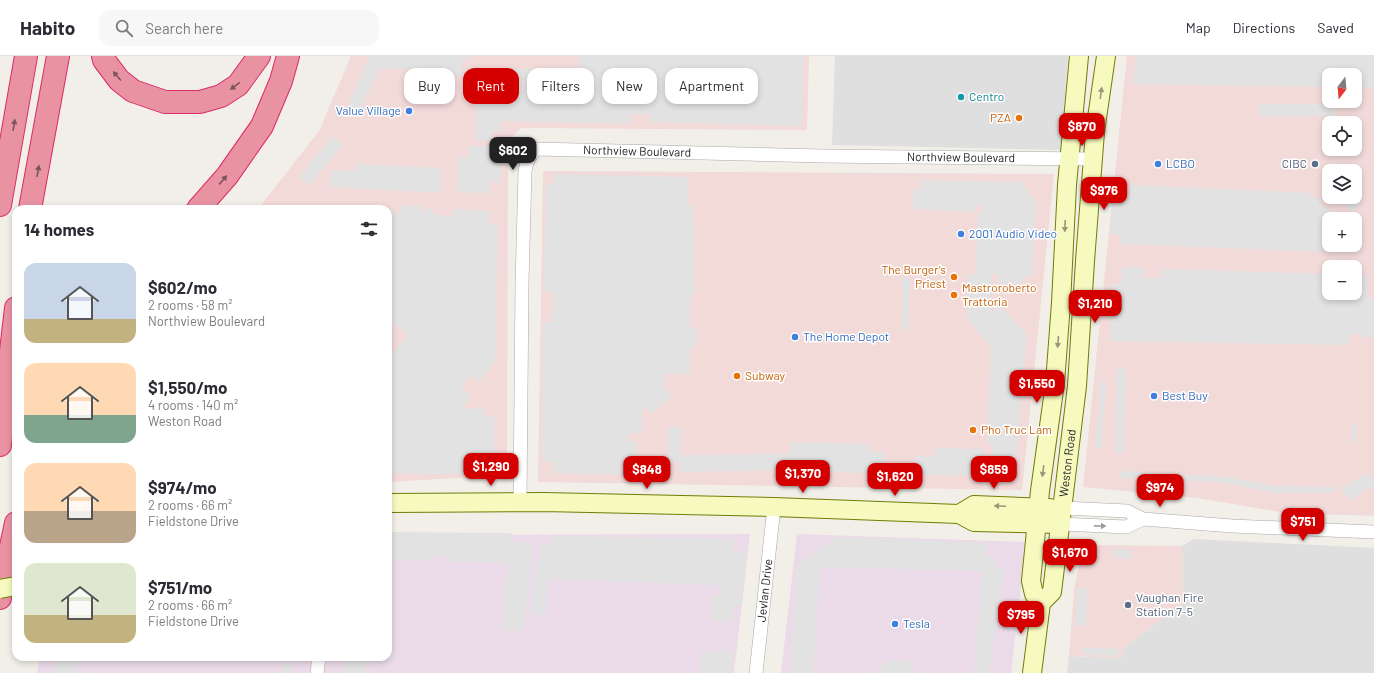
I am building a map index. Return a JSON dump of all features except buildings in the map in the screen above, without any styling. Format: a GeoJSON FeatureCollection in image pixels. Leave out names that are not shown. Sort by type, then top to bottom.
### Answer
{"type":"FeatureCollection","features":[{"type":"Feature","properties":{"kind":"highway"},"geometry":{"type":"LineString","coordinates":[[0,204],[26,56]]}},
{"type":"Feature","properties":{"kind":"highway"},"geometry":{"type":"LineString","coordinates":[[31,205],[58,56]]}},
{"type":"Feature","properties":{"kind":"highway"},"geometry":{"type":"LineString","coordinates":[[103,56],[104,60],[120,80],[133,91],[165,102],[200,102],[221,96],[238,85],[259,56]]}},
{"type":"Feature","properties":{"kind":"highway"},"geometry":{"type":"LineString","coordinates":[[202,205],[227,176],[262,126],[281,81],[288,56]]}},
{"type":"Feature","properties":{"kind":"highway"},"geometry":{"type":"LineString","coordinates":[[0,445],[12,342]]}},
{"type":"Feature","properties":{"kind":"highway"},"geometry":{"type":"LineString","coordinates":[[0,598],[12,541]]}},
{"type":"Feature","properties":{"kind":"main road","name":"Weston Road"},"geometry":{"type":"LineString","coordinates":[[1079,56],[1070,159],[1055,383],[1031,581],[1034,594],[1040,603],[1052,592],[1062,516],[1076,386],[1084,261],[1094,159],[1095,132],[1106,56]]}},
{"type":"Feature","properties":{"kind":"main road"},"geometry":{"type":"LineString","coordinates":[[392,503],[520,502],[774,507],[959,514],[974,505],[1038,516],[1062,516]]}},
{"type":"Feature","properties":{"kind":"main road"},"geometry":{"type":"LineString","coordinates":[[0,589],[12,587]]}},
{"type":"Feature","properties":{"kind":"main road"},"geometry":{"type":"LineString","coordinates":[[1032,673],[1040,603]]}},
{"type":"Feature","properties":{"kind":"street","name":"Northview Boulevard"},"geometry":{"type":"LineString","coordinates":[[520,502],[522,284],[526,171],[527,162],[531,154],[537,149],[822,156],[1094,159]]}},
{"type":"Feature","properties":{"kind":"street","name":"Jevlan Drive"},"geometry":{"type":"LineString","coordinates":[[756,673],[774,507]]}},
{"type":"Feature","properties":{"kind":"street"},"geometry":{"type":"LineString","coordinates":[[1062,516],[1127,512],[1143,519],[1232,526],[1374,532]]}},
{"type":"Feature","properties":{"kind":"street"},"geometry":{"type":"LineString","coordinates":[[1062,516],[1126,526],[1143,519]]}},
{"type":"Feature","properties":{"kind":"street"},"geometry":{"type":"LineString","coordinates":[[317,673],[319,661]]}},
{"type":"Feature","properties":{"kind":"shaded area"},"geometry":{"type":"Polygon","coordinates":[[[351,56],[809,56],[807,130],[521,128],[508,141],[507,475],[392,482],[392,205],[261,205],[319,131],[351,56]]]}},
{"type":"Feature","properties":{"kind":"shaded area"},"geometry":{"type":"Polygon","coordinates":[[[370,56],[470,56],[470,60],[462,60],[462,76],[455,76],[455,68],[379,69],[358,116],[345,112],[370,56]]]}},
{"type":"Feature","properties":{"kind":"shaded area"},"geometry":{"type":"Polygon","coordinates":[[[579,56],[804,56],[802,126],[650,122],[650,114],[631,114],[630,124],[501,121],[500,131],[492,131],[492,140],[475,140],[476,104],[519,104],[519,69],[527,69],[527,104],[594,104],[594,68],[578,68],[579,56]]]}},
{"type":"Feature","properties":{"kind":"shaded area","name":"Centro"},"geometry":{"type":"Polygon","coordinates":[[[835,56],[1068,56],[1061,150],[832,145],[835,56]]]}},
{"type":"Feature","properties":{"kind":"shaded area"},"geometry":{"type":"Polygon","coordinates":[[[1127,56],[1374,56],[1374,516],[1286,513],[1198,498],[1083,487],[1127,56]]]}},
{"type":"Feature","properties":{"kind":"shaded area"},"geometry":{"type":"Polygon","coordinates":[[[1137,56],[1374,56],[1374,88],[1362,88],[1362,68],[1322,68],[1322,87],[1132,84],[1137,56]]]}},
{"type":"Feature","properties":{"kind":"shaded area"},"geometry":{"type":"Polygon","coordinates":[[[1259,104],[1322,104],[1322,108],[1336,108],[1336,116],[1259,116],[1259,104]]]}},
{"type":"Feature","properties":{"kind":"shaded area"},"geometry":{"type":"Polygon","coordinates":[[[1362,133],[1364,133],[1362,153],[1362,133]]]}},
{"type":"Feature","properties":{"kind":"shaded area"},"geometry":{"type":"Polygon","coordinates":[[[333,136],[343,145],[309,185],[299,177],[333,136]]]}},
{"type":"Feature","properties":{"kind":"shaded area"},"geometry":{"type":"Polygon","coordinates":[[[469,146],[493,146],[493,160],[502,160],[501,183],[490,182],[490,193],[457,192],[458,156],[469,157],[469,146]]]}},
{"type":"Feature","properties":{"kind":"shaded area"},"geometry":{"type":"Polygon","coordinates":[[[355,164],[441,168],[440,193],[330,187],[331,170],[355,171],[355,164]]]}},
{"type":"Feature","properties":{"kind":"shaded area"},"geometry":{"type":"Polygon","coordinates":[[[543,171],[1054,174],[1022,490],[538,482],[543,171]]]}},
{"type":"Feature","properties":{"kind":"shaded area"},"geometry":{"type":"Polygon","coordinates":[[[554,174],[689,177],[687,206],[693,206],[695,294],[691,294],[690,327],[696,328],[696,346],[690,346],[690,374],[664,374],[664,387],[672,395],[652,413],[643,406],[642,433],[627,434],[628,441],[637,442],[637,463],[630,462],[629,475],[553,473],[553,462],[542,461],[543,323],[552,322],[553,292],[544,292],[546,183],[553,184],[554,174]]]}},
{"type":"Feature","properties":{"kind":"shaded area"},"geometry":{"type":"Polygon","coordinates":[[[921,180],[1021,182],[1036,203],[1032,276],[1023,276],[1022,284],[997,283],[999,274],[991,274],[991,312],[1000,306],[1027,335],[1016,457],[1006,457],[1003,464],[996,468],[995,476],[914,475],[915,456],[935,457],[935,448],[984,449],[984,458],[991,458],[994,445],[987,444],[991,347],[967,319],[967,275],[976,274],[978,212],[985,212],[975,203],[974,212],[913,209],[913,189],[921,189],[921,180]]]}},
{"type":"Feature","properties":{"kind":"shaded area"},"geometry":{"type":"Polygon","coordinates":[[[1130,185],[1310,193],[1310,197],[1322,198],[1322,207],[1330,207],[1330,212],[1322,212],[1322,252],[1120,244],[1121,235],[1111,234],[1112,198],[1129,199],[1130,185]]]}},
{"type":"Feature","properties":{"kind":"shaded area"},"geometry":{"type":"Polygon","coordinates":[[[1345,204],[1361,204],[1351,212],[1345,204]]]}},
{"type":"Feature","properties":{"kind":"shaded area"},"geometry":{"type":"Polygon","coordinates":[[[403,206],[420,206],[424,212],[430,208],[435,215],[453,216],[454,209],[489,211],[489,223],[498,224],[495,361],[479,382],[472,375],[461,388],[471,396],[462,409],[484,408],[484,417],[495,416],[494,467],[486,467],[485,475],[392,473],[392,353],[408,335],[392,322],[392,209],[398,214],[403,206]]]}},
{"type":"Feature","properties":{"kind":"shaded area"},"geometry":{"type":"Polygon","coordinates":[[[1122,267],[1144,268],[1144,278],[1161,278],[1161,269],[1322,274],[1322,300],[1362,300],[1362,275],[1368,275],[1368,299],[1374,299],[1374,337],[1360,337],[1360,334],[1350,334],[1349,345],[1110,341],[1111,284],[1121,284],[1122,267]]]}},
{"type":"Feature","properties":{"kind":"shaded area"},"geometry":{"type":"Polygon","coordinates":[[[902,278],[910,278],[909,329],[902,329],[902,278]]]}},
{"type":"Feature","properties":{"kind":"shaded area"},"geometry":{"type":"Polygon","coordinates":[[[1117,369],[1126,369],[1124,453],[1115,453],[1117,369]]]}},
{"type":"Feature","properties":{"kind":"shaded area"},"geometry":{"type":"Polygon","coordinates":[[[1101,381],[1106,382],[1101,448],[1095,448],[1101,381]]]}},
{"type":"Feature","properties":{"kind":"shaded area"},"geometry":{"type":"Polygon","coordinates":[[[1352,423],[1357,423],[1356,442],[1351,441],[1352,423]]]}},
{"type":"Feature","properties":{"kind":"shaded area"},"geometry":{"type":"Polygon","coordinates":[[[668,427],[681,427],[681,455],[790,454],[790,442],[870,444],[870,452],[885,452],[883,474],[786,470],[679,472],[679,462],[668,462],[668,427]]]}},
{"type":"Feature","properties":{"kind":"shaded area"},"geometry":{"type":"Polygon","coordinates":[[[1120,471],[1227,477],[1274,486],[1336,487],[1334,493],[1274,493],[1220,482],[1120,478],[1120,471]]]}},
{"type":"Feature","properties":{"kind":"shaded area"},"geometry":{"type":"Polygon","coordinates":[[[1368,472],[1374,481],[1374,485],[1349,500],[1341,489],[1368,472]]]}},
{"type":"Feature","properties":{"kind":"shaded area"},"geometry":{"type":"Polygon","coordinates":[[[392,532],[511,533],[511,542],[534,543],[523,631],[501,630],[507,571],[510,563],[450,562],[450,556],[432,556],[431,561],[392,559],[392,532]]]}},
{"type":"Feature","properties":{"kind":"shaded area"},"geometry":{"type":"Polygon","coordinates":[[[750,534],[734,673],[37,673],[39,661],[392,661],[392,535],[750,534]]]}},
{"type":"Feature","properties":{"kind":"shaded area"},"geometry":{"type":"Polygon","coordinates":[[[797,534],[1026,542],[1011,673],[781,673],[797,534]]]}},
{"type":"Feature","properties":{"kind":"shaded area"},"geometry":{"type":"Polygon","coordinates":[[[553,536],[735,539],[733,553],[746,552],[742,605],[733,605],[733,621],[711,621],[711,595],[721,595],[721,589],[716,585],[547,579],[546,615],[530,615],[540,545],[551,544],[553,536]]]}},
{"type":"Feature","properties":{"kind":"shaded area"},"geometry":{"type":"Polygon","coordinates":[[[836,537],[987,543],[986,556],[996,557],[995,567],[1004,568],[989,673],[974,673],[982,571],[820,567],[813,673],[790,673],[797,566],[836,537]]]}},
{"type":"Feature","properties":{"kind":"shaded area"},"geometry":{"type":"Polygon","coordinates":[[[1194,539],[1374,548],[1374,673],[1067,673],[1069,656],[1121,658],[1123,648],[1183,603],[1182,546],[1194,539]]]}},
{"type":"Feature","properties":{"kind":"shaded area"},"geometry":{"type":"Polygon","coordinates":[[[1083,545],[1182,546],[1183,603],[1123,648],[1122,658],[1069,656],[1074,590],[1083,545]]]}},
{"type":"Feature","properties":{"kind":"shaded area"},"geometry":{"type":"Polygon","coordinates":[[[1113,549],[1131,550],[1131,559],[1113,558],[1113,549]]]}},
{"type":"Feature","properties":{"kind":"shaded area"},"geometry":{"type":"Polygon","coordinates":[[[1077,588],[1088,589],[1086,626],[1075,625],[1077,588]]]}},
{"type":"Feature","properties":{"kind":"shaded area"},"geometry":{"type":"Polygon","coordinates":[[[1084,647],[1119,649],[1118,656],[1083,654],[1084,647]]]}},
{"type":"Feature","properties":{"kind":"shaded area"},"geometry":{"type":"Polygon","coordinates":[[[701,651],[733,652],[732,673],[700,673],[701,651]]]}},
{"type":"Feature","properties":{"kind":"shaded area"},"geometry":{"type":"Polygon","coordinates":[[[55,661],[75,661],[74,670],[84,671],[83,673],[53,673],[55,661]]]}},
{"type":"Feature","properties":{"kind":"shaded area"},"geometry":{"type":"Polygon","coordinates":[[[284,661],[292,661],[291,673],[282,673],[284,661]]]}},
{"type":"Feature","properties":{"kind":"shaded area"},"geometry":{"type":"Polygon","coordinates":[[[346,661],[366,661],[365,673],[345,673],[346,661]]]}},
{"type":"Feature","properties":{"kind":"shaded area"},"geometry":{"type":"Polygon","coordinates":[[[888,661],[913,661],[913,673],[877,673],[888,661]]]}},
{"type":"Feature","properties":{"kind":"place","name":"Centro"},"geometry":{"type":"Point","coordinates":[961,97]}},
{"type":"Feature","properties":{"kind":"place","name":"Value Village"},"geometry":{"type":"Point","coordinates":[409,111]}},
{"type":"Feature","properties":{"kind":"place","name":"PZA"},"geometry":{"type":"Point","coordinates":[1019,118]}},
{"type":"Feature","properties":{"kind":"place","name":"LCBO"},"geometry":{"type":"Point","coordinates":[1158,164]}},
{"type":"Feature","properties":{"kind":"place","name":"CIBC"},"geometry":{"type":"Point","coordinates":[1315,164]}},
{"type":"Feature","properties":{"kind":"place","name":"2001 Audio Video"},"geometry":{"type":"Point","coordinates":[961,234]}},
{"type":"Feature","properties":{"kind":"place","name":"The Burger's Priest"},"geometry":{"type":"Point","coordinates":[954,277]}},
{"type":"Feature","properties":{"kind":"place","name":"Mastroroberto Trattoria"},"geometry":{"type":"Point","coordinates":[954,295]}},
{"type":"Feature","properties":{"kind":"place","name":"The Home Depot"},"geometry":{"type":"Point","coordinates":[795,337]}},
{"type":"Feature","properties":{"kind":"place","name":"Subway"},"geometry":{"type":"Point","coordinates":[737,376]}},
{"type":"Feature","properties":{"kind":"place","name":"Best Buy"},"geometry":{"type":"Point","coordinates":[1154,396]}},
{"type":"Feature","properties":{"kind":"place","name":"Pho Truc Lam"},"geometry":{"type":"Point","coordinates":[973,430]}},
{"type":"Feature","properties":{"kind":"place","name":"Vaughan Fire Station 7-5"},"geometry":{"type":"Point","coordinates":[1128,605]}},
{"type":"Feature","properties":{"kind":"place","name":"Tesla"},"geometry":{"type":"Point","coordinates":[895,624]}}]}
